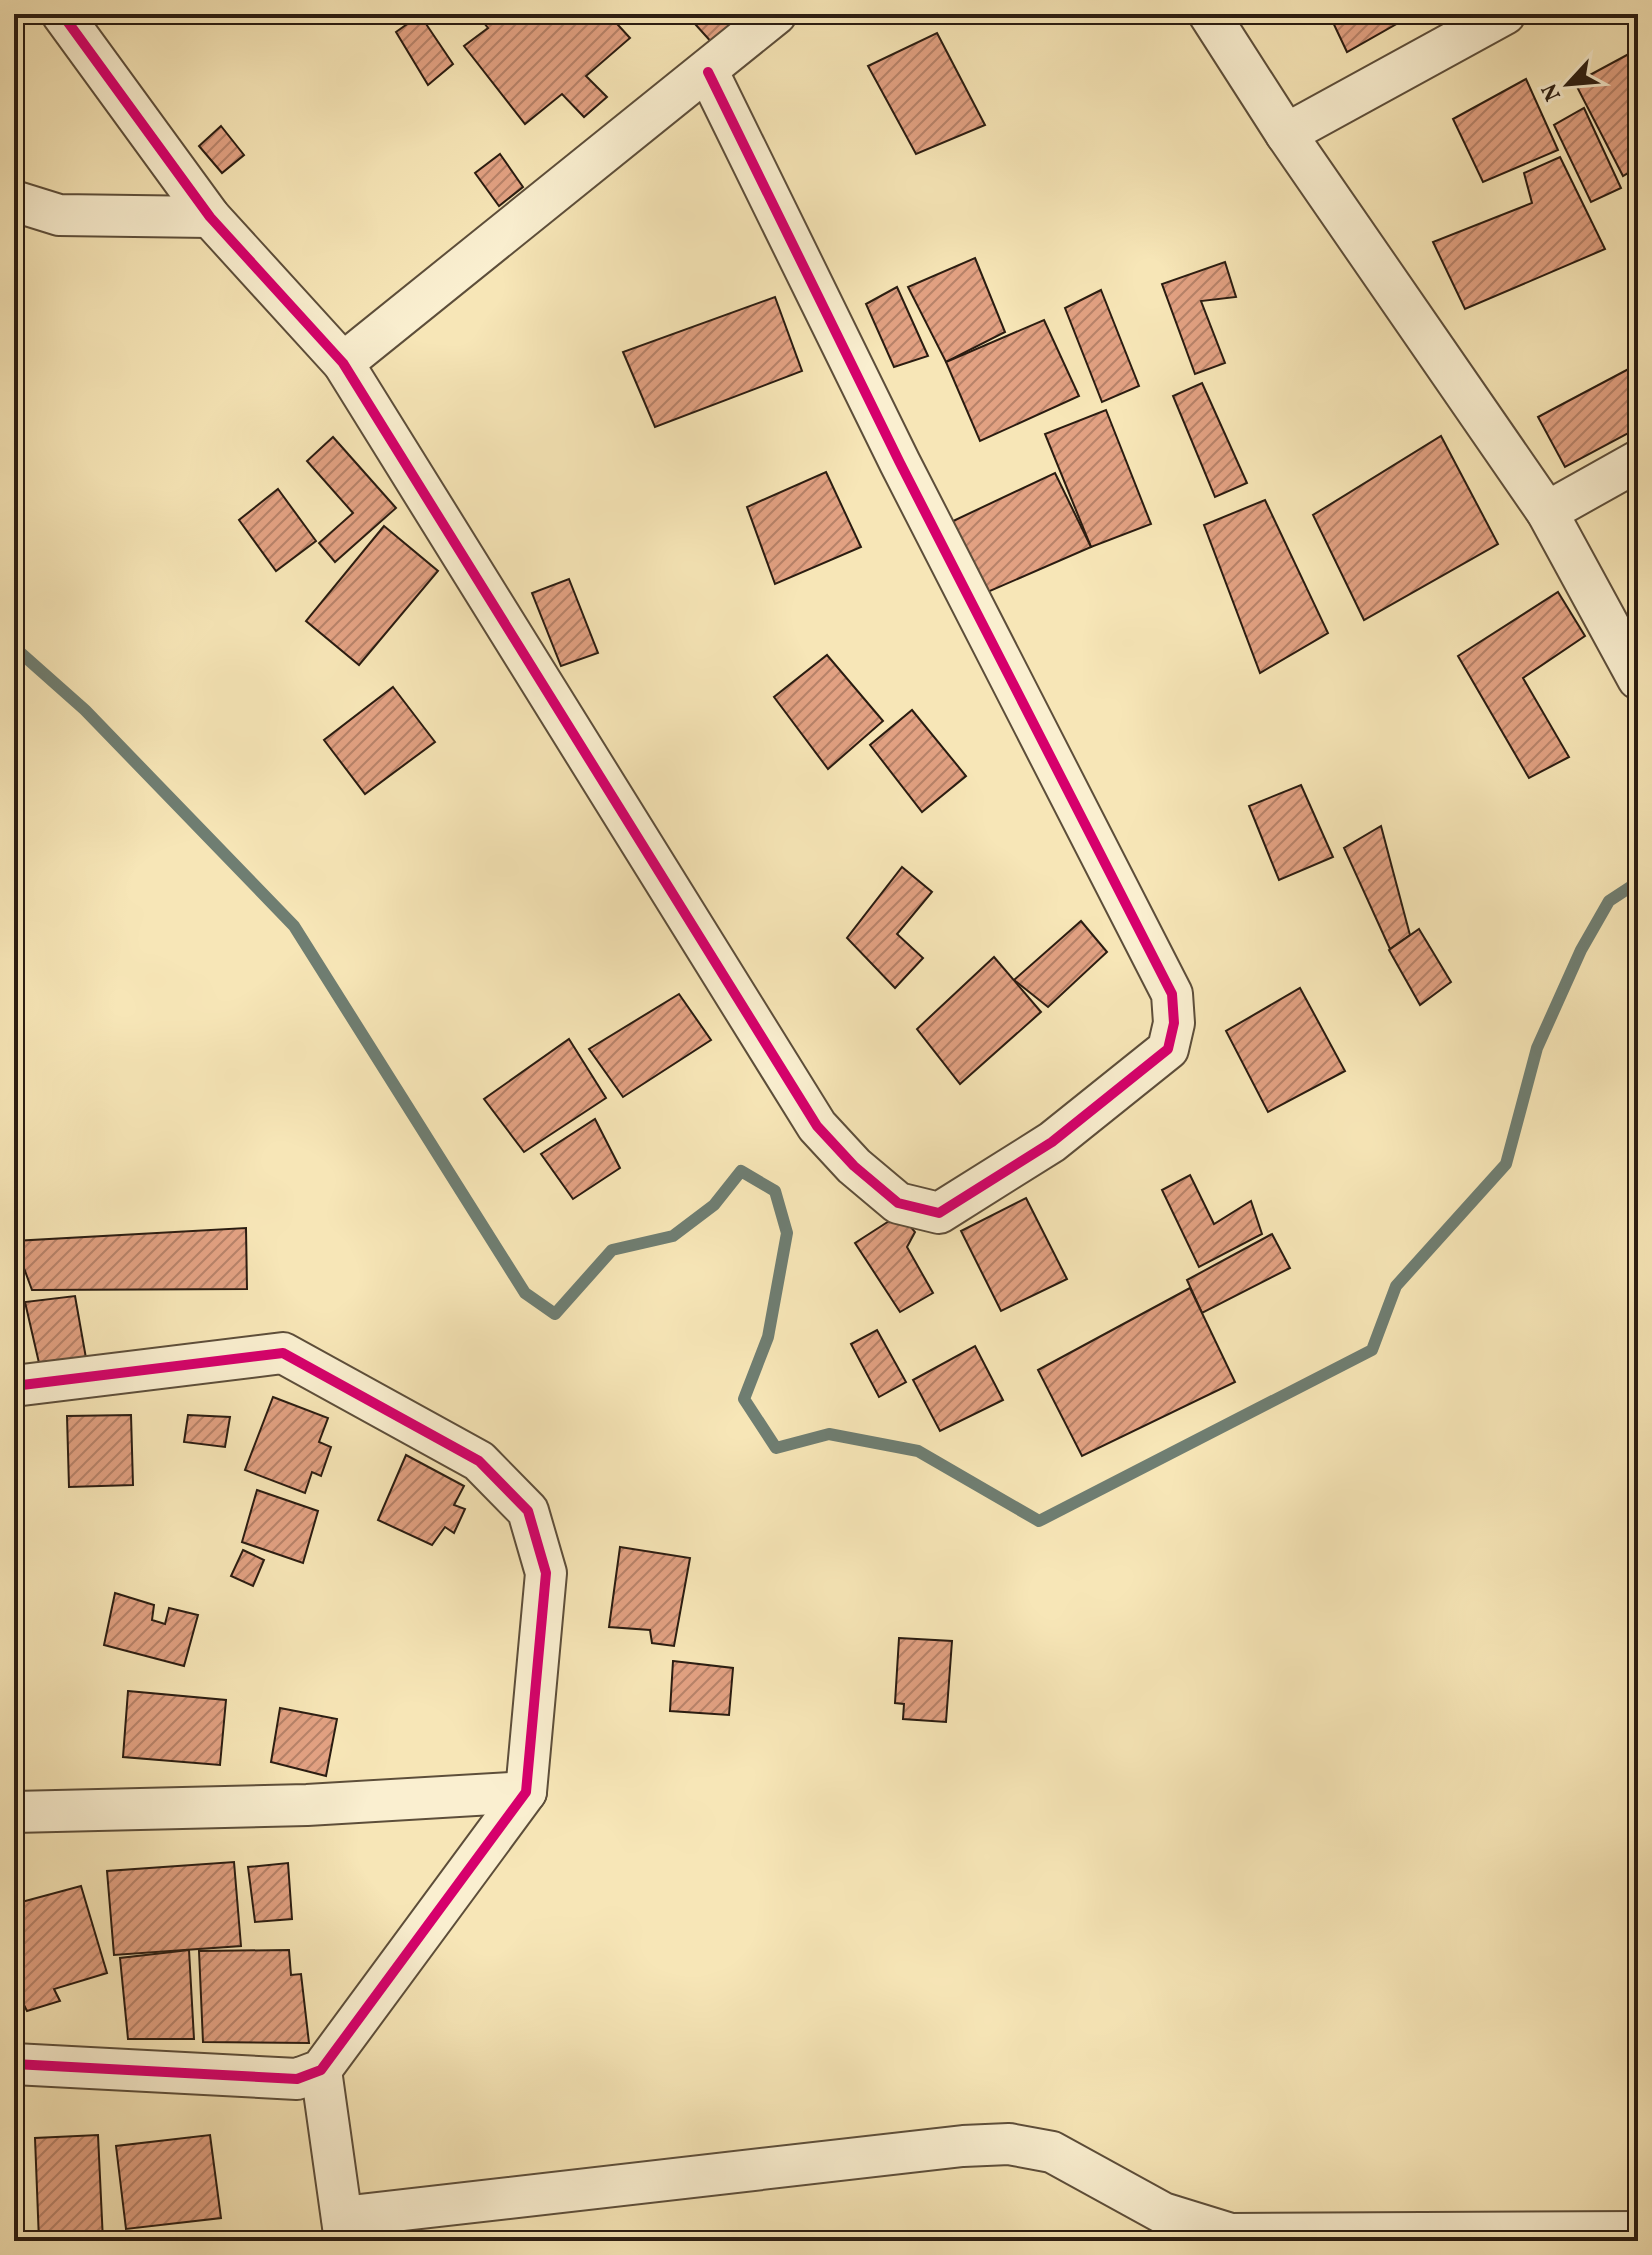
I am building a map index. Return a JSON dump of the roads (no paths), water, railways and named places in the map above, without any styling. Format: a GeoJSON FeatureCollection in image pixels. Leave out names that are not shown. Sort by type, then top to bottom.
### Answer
{"type":"FeatureCollection","features":[{"type":"Feature","properties":{"kind":"street"},"geometry":{"type":"LineString","coordinates":[[62,14],[210,217],[343,363],[817,1126],[854,1166],[898,1203],[939,1213],[1052,1142],[1168,1049],[1174,1023],[1172,994],[900,463],[708,72]]}},
{"type":"Feature","properties":{"kind":"street"},"geometry":{"type":"LineString","coordinates":[[343,363],[708,72],[776,14]]}},
{"type":"Feature","properties":{"kind":"street"},"geometry":{"type":"LineString","coordinates":[[1209,14],[1286,134],[1547,512],[1638,679]]}},
{"type":"Feature","properties":{"kind":"street"},"geometry":{"type":"LineString","coordinates":[[1286,134],[1505,14]]}},
{"type":"Feature","properties":{"kind":"street"},"geometry":{"type":"LineString","coordinates":[[14,201],[59,215],[210,217]]}},
{"type":"Feature","properties":{"kind":"street"},"geometry":{"type":"LineString","coordinates":[[1547,512],[1638,461]]}},
{"type":"Feature","properties":{"kind":"street"},"geometry":{"type":"LineString","coordinates":[[14,1386],[283,1353],[479,1461],[528,1511],[546,1573],[526,1792],[321,2070],[297,2079],[14,2064]]}},
{"type":"Feature","properties":{"kind":"street"},"geometry":{"type":"LineString","coordinates":[[14,1812],[307,1805],[526,1792]]}},
{"type":"Feature","properties":{"kind":"street"},"geometry":{"type":"LineString","coordinates":[[321,2070],[343,2229],[948,2148],[1009,2144],[1052,2152],[1163,2213],[1231,2234],[1638,2232]]}},
{"type":"Feature","properties":{"kind":"waterway"},"geometry":{"type":"LineString","coordinates":[[14,647],[85,710],[294,926],[525,1293],[555,1314],[612,1250],[673,1236],[714,1205],[741,1171],[775,1191],[787,1233],[768,1337],[744,1399],[776,1448],[829,1434],[918,1451],[1039,1521],[1372,1350],[1396,1286],[1506,1164],[1537,1048],[1581,950],[1609,901],[1638,882]]}}]}
